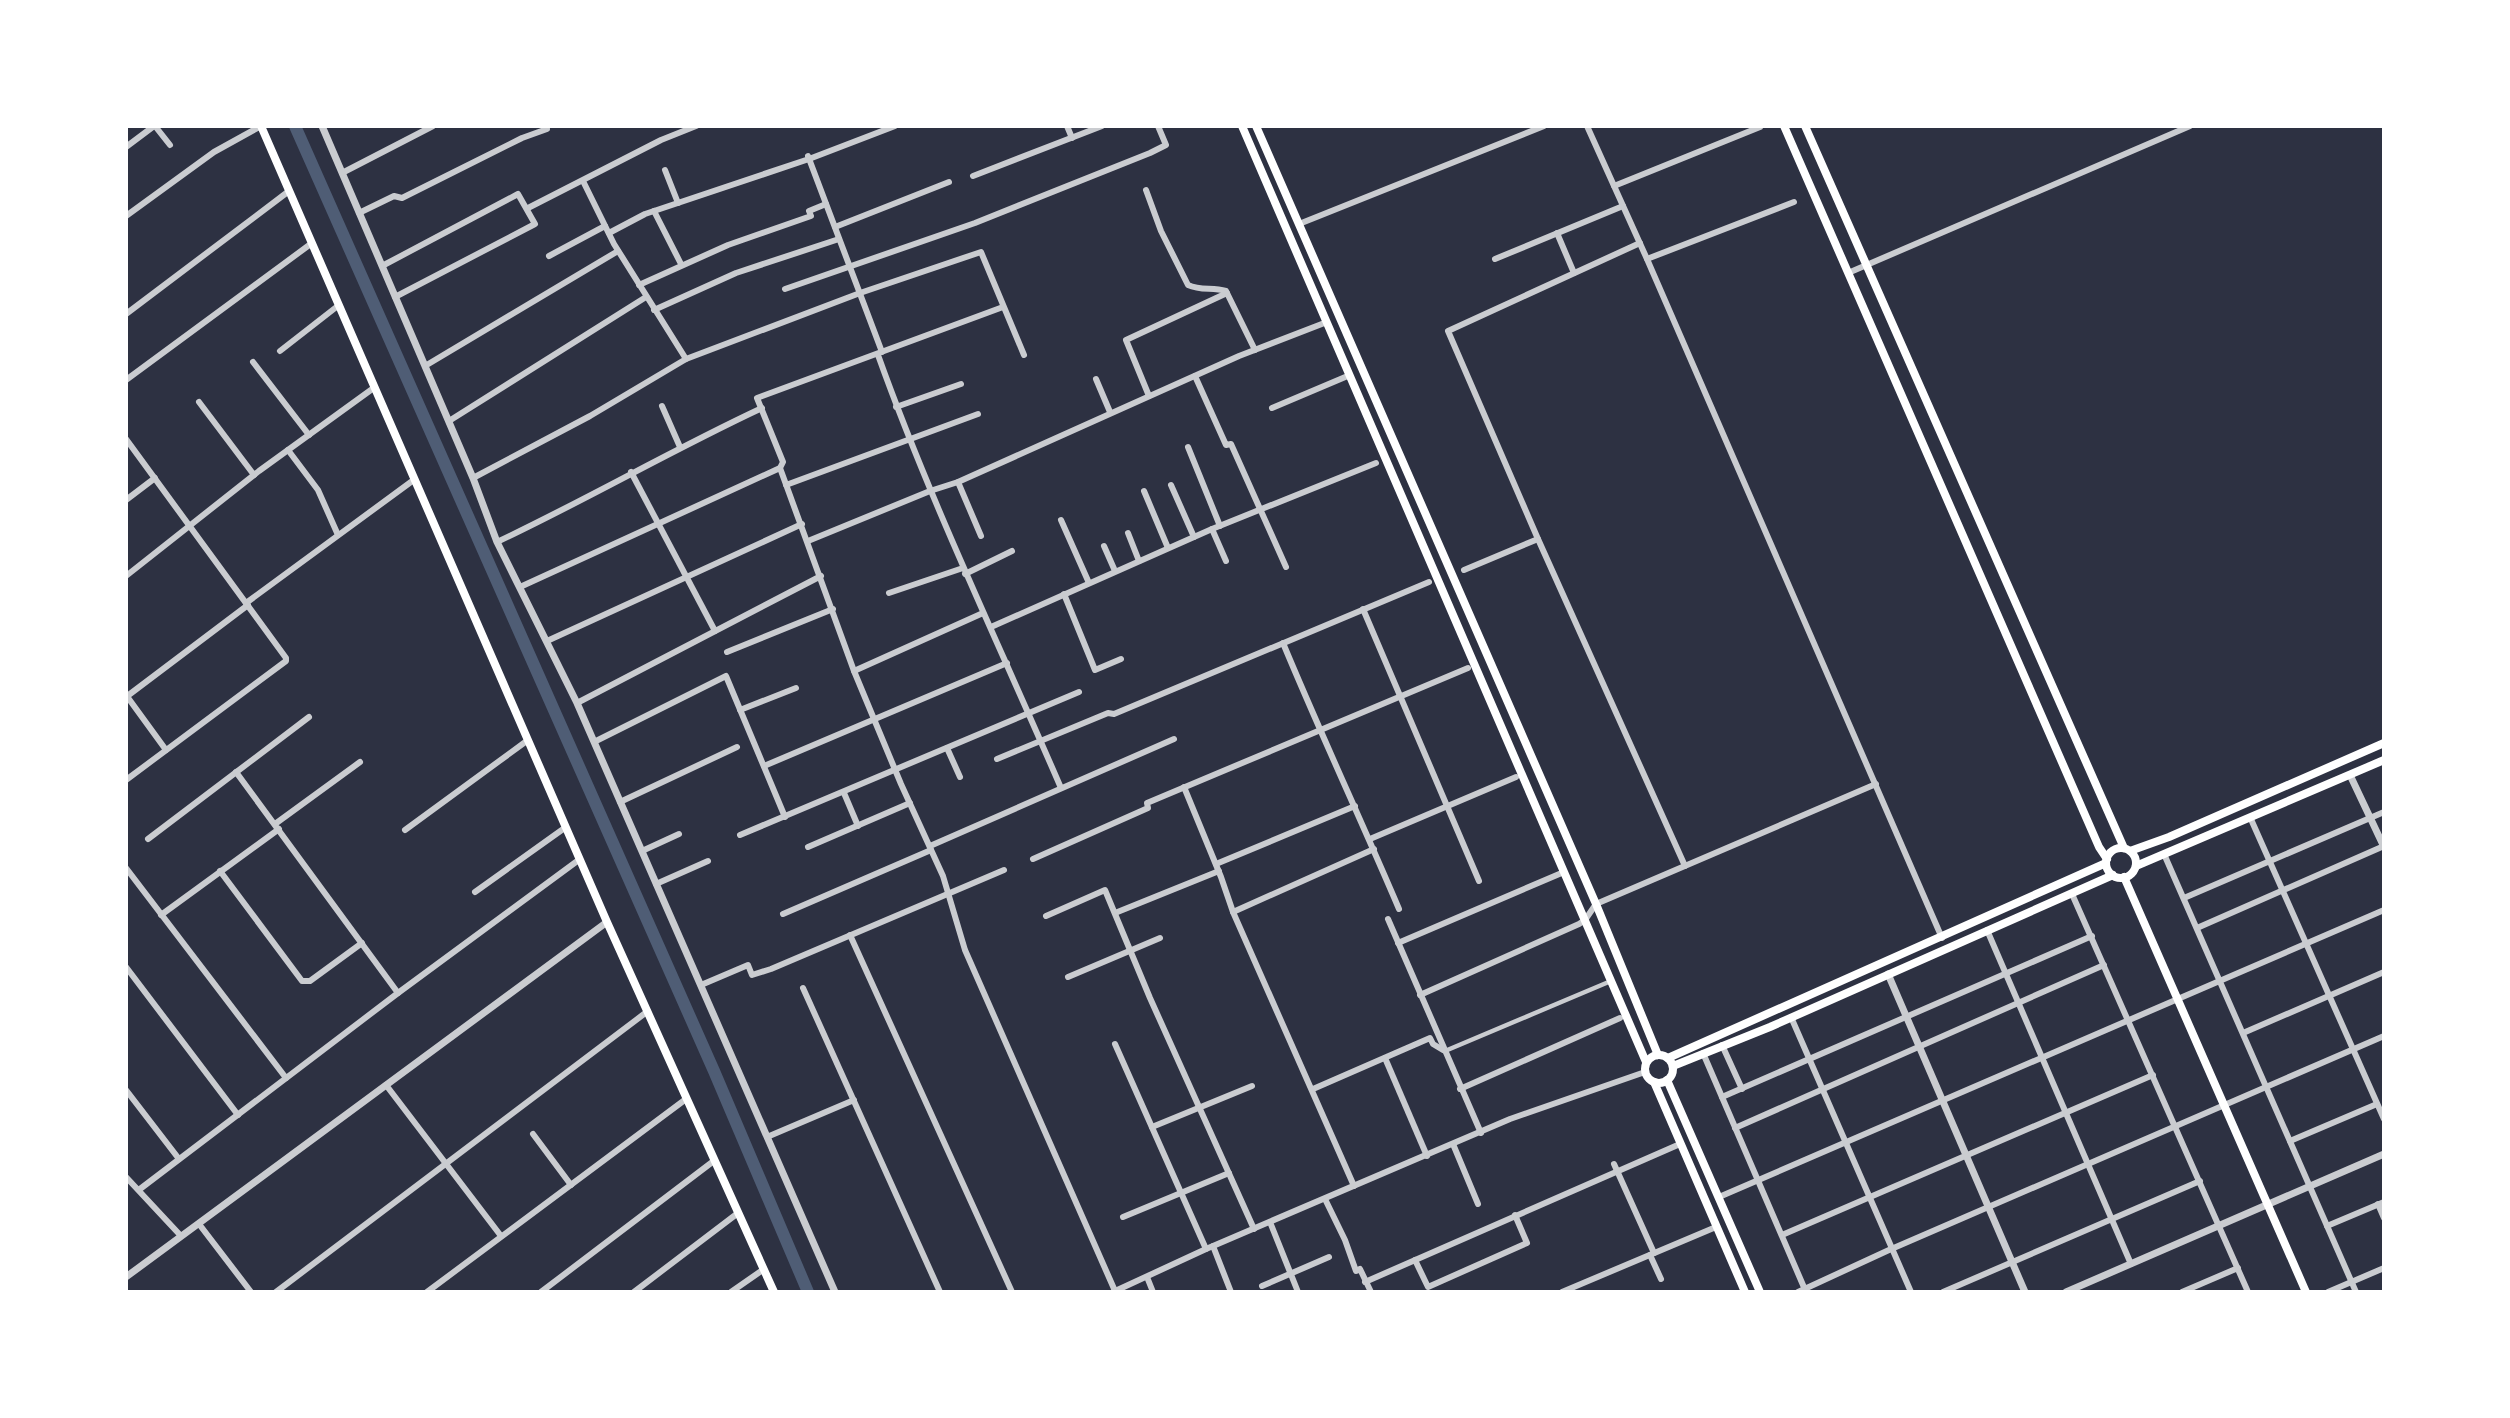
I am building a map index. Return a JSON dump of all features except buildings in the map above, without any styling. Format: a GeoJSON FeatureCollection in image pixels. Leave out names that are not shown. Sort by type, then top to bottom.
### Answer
{"type":"FeatureCollection","features":[{"type":"Feature","properties":{"kind":"main road"},"geometry":{"type":"LineString","coordinates":[[261,126],[607,922],[774,1292]]}},
{"type":"Feature","properties":{"kind":"main road"},"geometry":{"type":"LineString","coordinates":[[1242,126],[1611,981],[1645,1067],[1646,1076],[1654,1082],[1745,1292]]}},
{"type":"Feature","properties":{"kind":"main road"},"geometry":{"type":"LineString","coordinates":[[1256,126],[1596,904],[1658,1055],[1670,1062],[1703,1053],[1791,1017],[2113,876],[2124,877],[2132,874],[2136,866],[2136,859],[2127,849],[1805,126]]}},
{"type":"Feature","properties":{"kind":"main road"},"geometry":{"type":"LineString","coordinates":[[1784,126],[2113,876]]}},
{"type":"Feature","properties":{"kind":"main road"},"geometry":{"type":"LineString","coordinates":[[1670,1062],[1737,1026],[1942,938],[2106,861],[2115,849],[2127,849],[2169,837],[2384,743]]}},
{"type":"Feature","properties":{"kind":"main road"},"geometry":{"type":"LineString","coordinates":[[2136,866],[2384,760]]}},
{"type":"Feature","properties":{"kind":"main road"},"geometry":{"type":"LineString","coordinates":[[2124,877],[2306,1292]]}},
{"type":"Feature","properties":{"kind":"main road"},"geometry":{"type":"LineString","coordinates":[[1645,1067],[1658,1055]]}},
{"type":"Feature","properties":{"kind":"main road"},"geometry":{"type":"LineString","coordinates":[[1654,1082],[1667,1080],[1672,1073],[1670,1062]]}},
{"type":"Feature","properties":{"kind":"main road"},"geometry":{"type":"LineString","coordinates":[[1667,1080],[1760,1292]]}},
{"type":"Feature","properties":{"kind":"street"},"geometry":{"type":"LineString","coordinates":[[126,147],[155,126],[170,145]]}},
{"type":"Feature","properties":{"kind":"street"},"geometry":{"type":"LineString","coordinates":[[126,216],[214,152],[261,126]]}},
{"type":"Feature","properties":{"kind":"street"},"geometry":{"type":"LineString","coordinates":[[322,126],[473,478],[497,542],[577,703],[835,1292]]}},
{"type":"Feature","properties":{"kind":"street"},"geometry":{"type":"LineString","coordinates":[[342,173],[433,126]]}},
{"type":"Feature","properties":{"kind":"street"},"geometry":{"type":"LineString","coordinates":[[359,213],[394,196],[402,198],[522,138],[547,129],[546,126]]}},
{"type":"Feature","properties":{"kind":"street"},"geometry":{"type":"LineString","coordinates":[[528,208],[661,140],[696,126]]}},
{"type":"Feature","properties":{"kind":"street"},"geometry":{"type":"LineString","coordinates":[[549,256],[654,211],[895,126]]}},
{"type":"Feature","properties":{"kind":"street"},"geometry":{"type":"LineString","coordinates":[[1067,126],[1072,138]]}},
{"type":"Feature","properties":{"kind":"street"},"geometry":{"type":"LineString","coordinates":[[973,176],[1102,126]]}},
{"type":"Feature","properties":{"kind":"street"},"geometry":{"type":"LineString","coordinates":[[785,289],[975,223],[1150,153],[1166,145],[1158,126]]}},
{"type":"Feature","properties":{"kind":"street"},"geometry":{"type":"LineString","coordinates":[[1299,224],[1544,126]]}},
{"type":"Feature","properties":{"kind":"street"},"geometry":{"type":"LineString","coordinates":[[1587,126],[1942,938]]}},
{"type":"Feature","properties":{"kind":"street"},"geometry":{"type":"LineString","coordinates":[[1848,273],[2189,126]]}},
{"type":"Feature","properties":{"kind":"street"},"geometry":{"type":"LineString","coordinates":[[1614,186],[1760,127]]}},
{"type":"Feature","properties":{"kind":"street"},"geometry":{"type":"LineString","coordinates":[[808,158],[860,293],[908,439],[1061,788]]}},
{"type":"Feature","properties":{"kind":"street"},"geometry":{"type":"LineString","coordinates":[[665,170],[678,204]]}},
{"type":"Feature","properties":{"kind":"street"},"geometry":{"type":"LineString","coordinates":[[583,181],[618,251],[687,359]]}},
{"type":"Feature","properties":{"kind":"street"},"geometry":{"type":"LineString","coordinates":[[835,227],[949,182]]}},
{"type":"Feature","properties":{"kind":"street"},"geometry":{"type":"LineString","coordinates":[[1146,190],[1161,231],[1188,285],[1203,290],[1216,288],[1227,293],[1255,351]]}},
{"type":"Feature","properties":{"kind":"street"},"geometry":{"type":"LineString","coordinates":[[126,314],[289,191]]}},
{"type":"Feature","properties":{"kind":"street"},"geometry":{"type":"LineString","coordinates":[[382,266],[518,194],[528,208],[535,224],[396,297]]}},
{"type":"Feature","properties":{"kind":"street"},"geometry":{"type":"LineString","coordinates":[[1647,259],[1794,202]]}},
{"type":"Feature","properties":{"kind":"street"},"geometry":{"type":"LineString","coordinates":[[639,285],[728,245],[811,216],[808,211],[826,204]]}},
{"type":"Feature","properties":{"kind":"street"},"geometry":{"type":"LineString","coordinates":[[1495,259],[1623,206]]}},
{"type":"Feature","properties":{"kind":"street"},"geometry":{"type":"LineString","coordinates":[[654,211],[681,264]]}},
{"type":"Feature","properties":{"kind":"street"},"geometry":{"type":"LineString","coordinates":[[1557,233],[1574,273]]}},
{"type":"Feature","properties":{"kind":"street"},"geometry":{"type":"LineString","coordinates":[[654,310],[736,273],[839,239]]}},
{"type":"Feature","properties":{"kind":"street"},"geometry":{"type":"LineString","coordinates":[[126,380],[312,243]]}},
{"type":"Feature","properties":{"kind":"street"},"geometry":{"type":"LineString","coordinates":[[1640,243],[1448,331],[1685,866]]}},
{"type":"Feature","properties":{"kind":"street"},"geometry":{"type":"LineString","coordinates":[[425,366],[618,251]]}},
{"type":"Feature","properties":{"kind":"street"},"geometry":{"type":"LineString","coordinates":[[473,478],[590,416],[687,359],[860,293],[981,252],[1024,355]]}},
{"type":"Feature","properties":{"kind":"street"},"geometry":{"type":"LineString","coordinates":[[1149,396],[1126,340],[1227,293]]}},
{"type":"Feature","properties":{"kind":"street"},"geometry":{"type":"LineString","coordinates":[[449,421],[646,297]]}},
{"type":"Feature","properties":{"kind":"street"},"geometry":{"type":"LineString","coordinates":[[280,351],[339,305]]}},
{"type":"Feature","properties":{"kind":"street"},"geometry":{"type":"LineString","coordinates":[[520,587],[780,468],[783,462],[757,398],[1003,307]]}},
{"type":"Feature","properties":{"kind":"street"},"geometry":{"type":"LineString","coordinates":[[808,541],[958,482],[1110,412],[1327,322]]}},
{"type":"Feature","properties":{"kind":"street"},"geometry":{"type":"LineString","coordinates":[[253,362],[309,435]]}},
{"type":"Feature","properties":{"kind":"street"},"geometry":{"type":"LineString","coordinates":[[1272,408],[1350,375]]}},
{"type":"Feature","properties":{"kind":"street"},"geometry":{"type":"LineString","coordinates":[[1195,376],[1226,445],[1231,444],[1286,567]]}},
{"type":"Feature","properties":{"kind":"street"},"geometry":{"type":"LineString","coordinates":[[1096,379],[1110,412]]}},
{"type":"Feature","properties":{"kind":"street"},"geometry":{"type":"LineString","coordinates":[[896,407],[961,384]]}},
{"type":"Feature","properties":{"kind":"street"},"geometry":{"type":"LineString","coordinates":[[126,576],[254,475],[374,387]]}},
{"type":"Feature","properties":{"kind":"street"},"geometry":{"type":"LineString","coordinates":[[199,402],[254,475]]}},
{"type":"Feature","properties":{"kind":"street"},"geometry":{"type":"LineString","coordinates":[[662,407],[680,447]]}},
{"type":"Feature","properties":{"kind":"street"},"geometry":{"type":"LineString","coordinates":[[497,542],[548,518],[680,447],[762,408]]}},
{"type":"Feature","properties":{"kind":"street"},"geometry":{"type":"LineString","coordinates":[[786,485],[978,414]]}},
{"type":"Feature","properties":{"kind":"street"},"geometry":{"type":"LineString","coordinates":[[126,439],[286,661],[126,780]]}},
{"type":"Feature","properties":{"kind":"street"},"geometry":{"type":"LineString","coordinates":[[1188,447],[1220,526]]}},
{"type":"Feature","properties":{"kind":"street"},"geometry":{"type":"LineString","coordinates":[[288,450],[318,490],[338,535]]}},
{"type":"Feature","properties":{"kind":"street"},"geometry":{"type":"LineString","coordinates":[[991,627],[1212,529],[1376,463]]}},
{"type":"Feature","properties":{"kind":"street"},"geometry":{"type":"LineString","coordinates":[[780,468],[854,671],[948,893],[965,950],[1114,1291],[1209,1247],[1510,1119],[1645,1067]]}},
{"type":"Feature","properties":{"kind":"street"},"geometry":{"type":"LineString","coordinates":[[631,472],[715,631]]}},
{"type":"Feature","properties":{"kind":"street"},"geometry":{"type":"LineString","coordinates":[[126,500],[155,478]]}},
{"type":"Feature","properties":{"kind":"street"},"geometry":{"type":"LineString","coordinates":[[166,750],[126,696],[415,479]]}},
{"type":"Feature","properties":{"kind":"street"},"geometry":{"type":"LineString","coordinates":[[958,482],[981,536]]}},
{"type":"Feature","properties":{"kind":"street"},"geometry":{"type":"LineString","coordinates":[[1171,485],[1194,537]]}},
{"type":"Feature","properties":{"kind":"street"},"geometry":{"type":"LineString","coordinates":[[1144,491],[1168,548]]}},
{"type":"Feature","properties":{"kind":"street"},"geometry":{"type":"LineString","coordinates":[[1062,520],[1089,583]]}},
{"type":"Feature","properties":{"kind":"street"},"geometry":{"type":"LineString","coordinates":[[547,641],[802,524]]}},
{"type":"Feature","properties":{"kind":"street"},"geometry":{"type":"LineString","coordinates":[[1212,529],[1226,561]]}},
{"type":"Feature","properties":{"kind":"street"},"geometry":{"type":"LineString","coordinates":[[1128,533],[1139,561]]}},
{"type":"Feature","properties":{"kind":"street"},"geometry":{"type":"LineString","coordinates":[[1464,570],[1538,539]]}},
{"type":"Feature","properties":{"kind":"street"},"geometry":{"type":"LineString","coordinates":[[1104,546],[1115,571]]}},
{"type":"Feature","properties":{"kind":"street"},"geometry":{"type":"LineString","coordinates":[[889,593],[964,571],[1012,551]]}},
{"type":"Feature","properties":{"kind":"street"},"geometry":{"type":"LineString","coordinates":[[577,703],[821,576]]}},
{"type":"Feature","properties":{"kind":"street"},"geometry":{"type":"LineString","coordinates":[[997,759],[1429,582]]}},
{"type":"Feature","properties":{"kind":"street"},"geometry":{"type":"LineString","coordinates":[[1064,593],[1095,670],[1121,659]]}},
{"type":"Feature","properties":{"kind":"street"},"geometry":{"type":"LineString","coordinates":[[727,652],[833,609]]}},
{"type":"Feature","properties":{"kind":"street"},"geometry":{"type":"LineString","coordinates":[[1363,609],[1479,881]]}},
{"type":"Feature","properties":{"kind":"street"},"geometry":{"type":"LineString","coordinates":[[854,671],[983,613]]}},
{"type":"Feature","properties":{"kind":"street"},"geometry":{"type":"LineString","coordinates":[[1283,643],[1319,731],[1370,839],[1399,909]]}},
{"type":"Feature","properties":{"kind":"street"},"geometry":{"type":"LineString","coordinates":[[764,766],[1007,663]]}},
{"type":"Feature","properties":{"kind":"street"},"geometry":{"type":"LineString","coordinates":[[1033,859],[1148,808],[1147,803],[1468,668]]}},
{"type":"Feature","properties":{"kind":"street"},"geometry":{"type":"LineString","coordinates":[[594,742],[726,676],[785,817]]}},
{"type":"Feature","properties":{"kind":"street"},"geometry":{"type":"LineString","coordinates":[[740,710],[796,688]]}},
{"type":"Feature","properties":{"kind":"street"},"geometry":{"type":"LineString","coordinates":[[740,835],[1079,691]]}},
{"type":"Feature","properties":{"kind":"street"},"geometry":{"type":"LineString","coordinates":[[148,839],[309,717]]}},
{"type":"Feature","properties":{"kind":"street"},"geometry":{"type":"LineString","coordinates":[[783,914],[1174,739]]}},
{"type":"Feature","properties":{"kind":"street"},"geometry":{"type":"LineString","coordinates":[[405,830],[528,740]]}},
{"type":"Feature","properties":{"kind":"street"},"geometry":{"type":"LineString","coordinates":[[620,802],[737,747]]}},
{"type":"Feature","properties":{"kind":"street"},"geometry":{"type":"LineString","coordinates":[[947,748],[960,777]]}},
{"type":"Feature","properties":{"kind":"street"},"geometry":{"type":"LineString","coordinates":[[161,915],[360,762]]}},
{"type":"Feature","properties":{"kind":"street"},"geometry":{"type":"LineString","coordinates":[[236,772],[398,993]]}},
{"type":"Feature","properties":{"kind":"street"},"geometry":{"type":"LineString","coordinates":[[2197,928],[2384,847],[2350,775]]}},
{"type":"Feature","properties":{"kind":"street"},"geometry":{"type":"LineString","coordinates":[[1370,839],[1516,777]]}},
{"type":"Feature","properties":{"kind":"street"},"geometry":{"type":"LineString","coordinates":[[1420,995],[1585,920],[1596,904],[1876,784]]}},
{"type":"Feature","properties":{"kind":"street"},"geometry":{"type":"LineString","coordinates":[[1184,787],[1233,912],[1354,1186]]}},
{"type":"Feature","properties":{"kind":"street"},"geometry":{"type":"LineString","coordinates":[[844,793],[858,826]]}},
{"type":"Feature","properties":{"kind":"street"},"geometry":{"type":"LineString","coordinates":[[808,847],[909,803]]}},
{"type":"Feature","properties":{"kind":"street"},"geometry":{"type":"LineString","coordinates":[[1115,913],[1354,806]]}},
{"type":"Feature","properties":{"kind":"street"},"geometry":{"type":"LineString","coordinates":[[2184,898],[2384,812]]}},
{"type":"Feature","properties":{"kind":"street"},"geometry":{"type":"LineString","coordinates":[[2250,817],[2384,1119]]}},
{"type":"Feature","properties":{"kind":"street"},"geometry":{"type":"LineString","coordinates":[[475,892],[566,827]]}},
{"type":"Feature","properties":{"kind":"street"},"geometry":{"type":"LineString","coordinates":[[642,851],[679,834]]}},
{"type":"Feature","properties":{"kind":"street"},"geometry":{"type":"LineString","coordinates":[[1233,912],[1374,849]]}},
{"type":"Feature","properties":{"kind":"street"},"geometry":{"type":"LineString","coordinates":[[2165,854],[2356,1292]]}},
{"type":"Feature","properties":{"kind":"street"},"geometry":{"type":"LineString","coordinates":[[140,1189],[580,859]]}},
{"type":"Feature","properties":{"kind":"street"},"geometry":{"type":"LineString","coordinates":[[656,884],[708,861]]}},
{"type":"Feature","properties":{"kind":"street"},"geometry":{"type":"LineString","coordinates":[[126,868],[286,1078]]}},
{"type":"Feature","properties":{"kind":"street"},"geometry":{"type":"LineString","coordinates":[[701,985],[748,965],[752,975],[1004,870]]}},
{"type":"Feature","properties":{"kind":"street"},"geometry":{"type":"LineString","coordinates":[[220,871],[302,981],[310,981],[362,943]]}},
{"type":"Feature","properties":{"kind":"street"},"geometry":{"type":"LineString","coordinates":[[1398,943],[1564,872]]}},
{"type":"Feature","properties":{"kind":"street"},"geometry":{"type":"LineString","coordinates":[[1046,916],[1105,890],[1254,1229]]}},
{"type":"Feature","properties":{"kind":"street"},"geometry":{"type":"LineString","coordinates":[[2072,894],[2248,1292]]}},
{"type":"Feature","properties":{"kind":"street"},"geometry":{"type":"LineString","coordinates":[[1718,1197],[2384,910]]}},
{"type":"Feature","properties":{"kind":"street"},"geometry":{"type":"LineString","coordinates":[[1388,919],[1481,1133]]}},
{"type":"Feature","properties":{"kind":"street"},"geometry":{"type":"LineString","coordinates":[[126,1278],[607,922]]}},
{"type":"Feature","properties":{"kind":"street"},"geometry":{"type":"LineString","coordinates":[[1987,930],[2131,1264]]}},
{"type":"Feature","properties":{"kind":"street"},"geometry":{"type":"LineString","coordinates":[[850,935],[1012,1292]]}},
{"type":"Feature","properties":{"kind":"street"},"geometry":{"type":"LineString","coordinates":[[1722,1097],[2092,936]]}},
{"type":"Feature","properties":{"kind":"street"},"geometry":{"type":"LineString","coordinates":[[1068,976],[1160,938]]}},
{"type":"Feature","properties":{"kind":"street"},"geometry":{"type":"LineString","coordinates":[[1735,1128],[2105,965]]}},
{"type":"Feature","properties":{"kind":"street"},"geometry":{"type":"LineString","coordinates":[[126,967],[237,1115]]}},
{"type":"Feature","properties":{"kind":"street"},"geometry":{"type":"LineString","coordinates":[[2243,1033],[2384,972]]}},
{"type":"Feature","properties":{"kind":"street"},"geometry":{"type":"LineString","coordinates":[[1888,974],[2025,1292]]}},
{"type":"Feature","properties":{"kind":"street"},"geometry":{"type":"LineString","coordinates":[[1444,1051],[1611,981]]}},
{"type":"Feature","properties":{"kind":"street"},"geometry":{"type":"LineString","coordinates":[[803,988],[940,1292]]}},
{"type":"Feature","properties":{"kind":"street"},"geometry":{"type":"LineString","coordinates":[[276,1292],[648,1011]]}},
{"type":"Feature","properties":{"kind":"street"},"geometry":{"type":"LineString","coordinates":[[1791,1017],[1911,1292]]}},
{"type":"Feature","properties":{"kind":"street"},"geometry":{"type":"LineString","coordinates":[[1460,1089],[1620,1018]]}},
{"type":"Feature","properties":{"kind":"street"},"geometry":{"type":"LineString","coordinates":[[1703,1053],[1782,1235],[1803,1291],[1892,1249],[2384,1036]]}},
{"type":"Feature","properties":{"kind":"street"},"geometry":{"type":"LineString","coordinates":[[1312,1089],[1430,1038],[1433,1044],[1444,1051]]}},
{"type":"Feature","properties":{"kind":"street"},"geometry":{"type":"LineString","coordinates":[[1115,1044],[1181,1192],[1231,1292]]}},
{"type":"Feature","properties":{"kind":"street"},"geometry":{"type":"LineString","coordinates":[[1722,1045],[1741,1089]]}},
{"type":"Feature","properties":{"kind":"street"},"geometry":{"type":"LineString","coordinates":[[1385,1058],[1427,1156]]}},
{"type":"Feature","properties":{"kind":"street"},"geometry":{"type":"LineString","coordinates":[[1782,1235],[2153,1075]]}},
{"type":"Feature","properties":{"kind":"street"},"geometry":{"type":"LineString","coordinates":[[386,1085],[501,1236]]}},
{"type":"Feature","properties":{"kind":"street"},"geometry":{"type":"LineString","coordinates":[[1152,1127],[1252,1086]]}},
{"type":"Feature","properties":{"kind":"street"},"geometry":{"type":"LineString","coordinates":[[126,1090],[179,1159]]}},
{"type":"Feature","properties":{"kind":"street"},"geometry":{"type":"LineString","coordinates":[[426,1292],[686,1099]]}},
{"type":"Feature","properties":{"kind":"street"},"geometry":{"type":"LineString","coordinates":[[768,1137],[854,1100]]}},
{"type":"Feature","properties":{"kind":"street"},"geometry":{"type":"LineString","coordinates":[[2290,1141],[2377,1104]]}},
{"type":"Feature","properties":{"kind":"street"},"geometry":{"type":"LineString","coordinates":[[533,1134],[571,1185]]}},
{"type":"Feature","properties":{"kind":"street"},"geometry":{"type":"LineString","coordinates":[[1366,1282],[1615,1167],[1680,1143]]}},
{"type":"Feature","properties":{"kind":"street"},"geometry":{"type":"LineString","coordinates":[[1453,1144],[1478,1204]]}},
{"type":"Feature","properties":{"kind":"street"},"geometry":{"type":"LineString","coordinates":[[2066,1292],[2384,1154]]}},
{"type":"Feature","properties":{"kind":"street"},"geometry":{"type":"LineString","coordinates":[[541,1292],[715,1160]]}},
{"type":"Feature","properties":{"kind":"street"},"geometry":{"type":"LineString","coordinates":[[1615,1167],[1661,1279]]}},
{"type":"Feature","properties":{"kind":"street"},"geometry":{"type":"LineString","coordinates":[[1123,1217],[1229,1173]]}},
{"type":"Feature","properties":{"kind":"street"},"geometry":{"type":"LineString","coordinates":[[126,1177],[140,1189],[181,1237]]}},
{"type":"Feature","properties":{"kind":"street"},"geometry":{"type":"LineString","coordinates":[[1943,1292],[2200,1181]]}},
{"type":"Feature","properties":{"kind":"street"},"geometry":{"type":"LineString","coordinates":[[1325,1199],[1345,1240],[1356,1271],[1360,1269],[1371,1292]]}},
{"type":"Feature","properties":{"kind":"street"},"geometry":{"type":"LineString","coordinates":[[2327,1226],[2381,1203],[2384,1218]]}},
{"type":"Feature","properties":{"kind":"street"},"geometry":{"type":"LineString","coordinates":[[634,1292],[738,1213]]}},
{"type":"Feature","properties":{"kind":"street"},"geometry":{"type":"LineString","coordinates":[[1415,1260],[1427,1287],[1527,1243],[1515,1215]]}},
{"type":"Feature","properties":{"kind":"street"},"geometry":{"type":"LineString","coordinates":[[1270,1222],[1298,1292]]}},
{"type":"Feature","properties":{"kind":"street"},"geometry":{"type":"LineString","coordinates":[[199,1224],[251,1292]]}},
{"type":"Feature","properties":{"kind":"street"},"geometry":{"type":"LineString","coordinates":[[1562,1292],[1716,1227]]}},
{"type":"Feature","properties":{"kind":"street"},"geometry":{"type":"LineString","coordinates":[[1262,1286],[1329,1257]]}},
{"type":"Feature","properties":{"kind":"street"},"geometry":{"type":"LineString","coordinates":[[2182,1292],[2238,1268]]}},
{"type":"Feature","properties":{"kind":"street"},"geometry":{"type":"LineString","coordinates":[[2328,1292],[2384,1268]]}},
{"type":"Feature","properties":{"kind":"street"},"geometry":{"type":"LineString","coordinates":[[731,1292],[764,1269]]}},
{"type":"Feature","properties":{"kind":"street"},"geometry":{"type":"LineString","coordinates":[[1147,1277],[1153,1292]]}},
{"type":"Feature","properties":{"kind":"waterway"},"geometry":{"type":"LineString","coordinates":[[295,126],[714,1071],[808,1292]]}}]}
